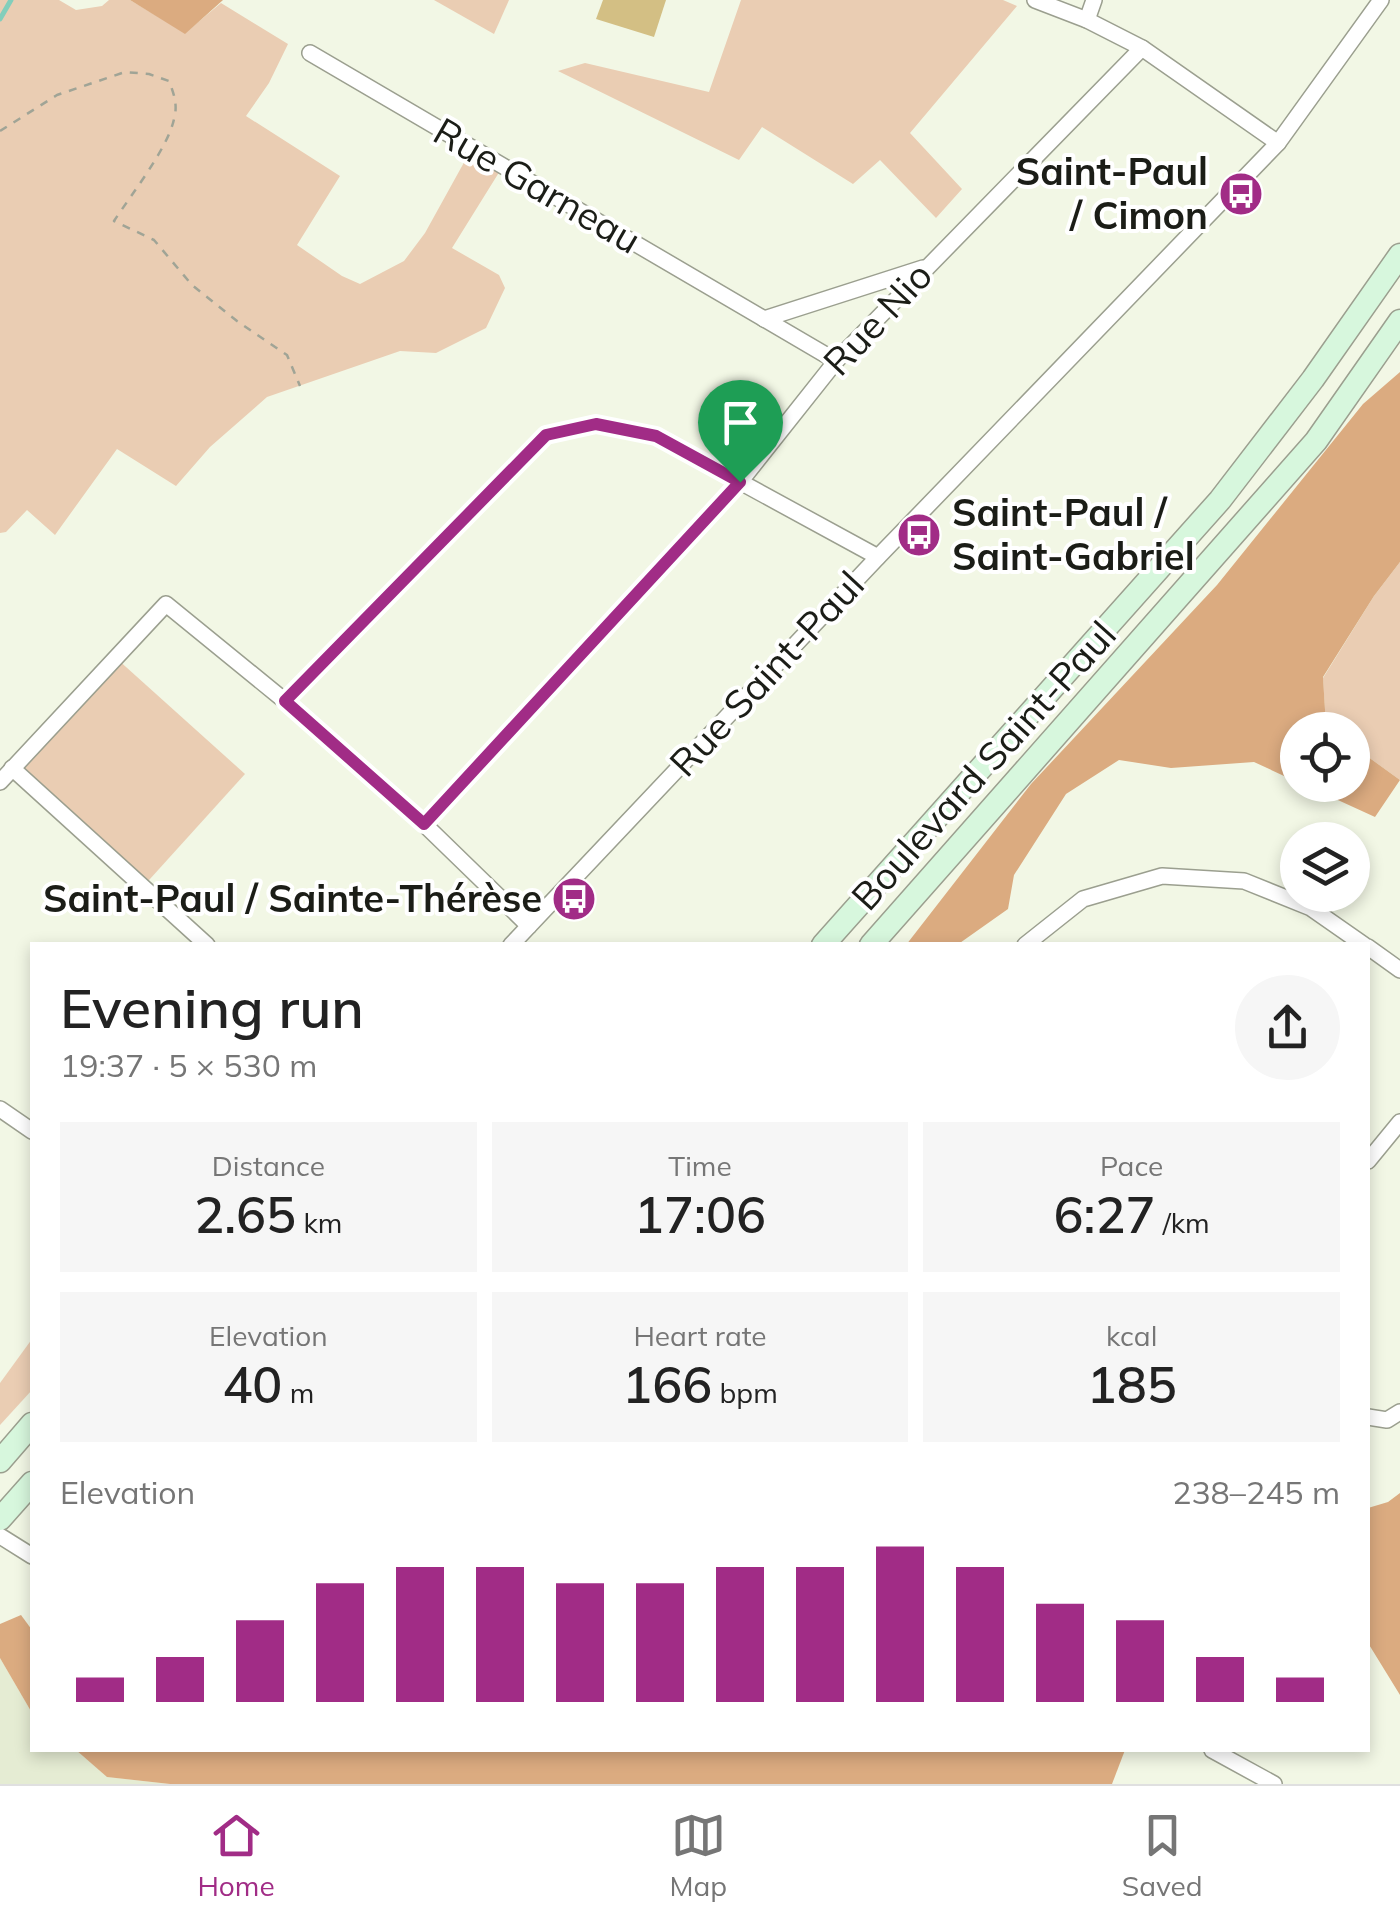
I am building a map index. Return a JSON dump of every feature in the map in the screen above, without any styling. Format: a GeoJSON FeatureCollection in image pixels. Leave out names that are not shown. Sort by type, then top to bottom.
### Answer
{"type":"FeatureCollection","features":[{"type":"Feature","properties":{"kind":"main road","name":"Boulevard Saint-Paul"},"geometry":{"type":"LineString","coordinates":[[826,942],[1220,500],[1314,379],[1400,255]]}},
{"type":"Feature","properties":{"kind":"main road","name":"Boulevard Saint-Paul"},"geometry":{"type":"LineString","coordinates":[[875,942],[1316,440],[1400,321]]}},
{"type":"Feature","properties":{"kind":"main road"},"geometry":{"type":"LineString","coordinates":[[0,1461],[30,1426]]}},
{"type":"Feature","properties":{"kind":"main road"},"geometry":{"type":"LineString","coordinates":[[0,1519],[30,1485]]}},
{"type":"Feature","properties":{"kind":"street"},"geometry":{"type":"LineString","coordinates":[[1035,0],[1087,20],[1142,48],[1278,143]]}},
{"type":"Feature","properties":{"kind":"street"},"geometry":{"type":"LineString","coordinates":[[1087,20],[1094,0]]}},
{"type":"Feature","properties":{"kind":"street","name":"Rue Saint-Paul"},"geometry":{"type":"LineString","coordinates":[[514,942],[1278,143],[1380,0]]}},
{"type":"Feature","properties":{"kind":"street","name":"Rue Nio"},"geometry":{"type":"LineString","coordinates":[[424,824],[740,482],[836,361],[1142,48]]}},
{"type":"Feature","properties":{"kind":"street","name":"Rue Garneau"},"geometry":{"type":"LineString","coordinates":[[310,53],[836,361]]}},
{"type":"Feature","properties":{"kind":"street"},"geometry":{"type":"LineString","coordinates":[[764,319],[927,267]]}},
{"type":"Feature","properties":{"kind":"street"},"geometry":{"type":"LineString","coordinates":[[285,701],[546,435],[596,424],[656,436],[878,557]]}},
{"type":"Feature","properties":{"kind":"street"},"geometry":{"type":"LineString","coordinates":[[0,782],[166,604],[285,701],[424,824],[529,926]]}},
{"type":"Feature","properties":{"kind":"street"},"geometry":{"type":"LineString","coordinates":[[12,768],[204,942]]}},
{"type":"Feature","properties":{"kind":"street"},"geometry":{"type":"LineString","coordinates":[[1029,942],[1083,899],[1162,876],[1244,881],[1311,908],[1360,942]]}},
{"type":"Feature","properties":{"kind":"street"},"geometry":{"type":"LineString","coordinates":[[1370,949],[1400,970]]}},
{"type":"Feature","properties":{"kind":"street"},"geometry":{"type":"LineString","coordinates":[[0,1109],[30,1129]]}},
{"type":"Feature","properties":{"kind":"street"},"geometry":{"type":"LineString","coordinates":[[1370,1159],[1400,1122]]}},
{"type":"Feature","properties":{"kind":"street"},"geometry":{"type":"LineString","coordinates":[[1370,1417],[1387,1420],[1400,1412]]}},
{"type":"Feature","properties":{"kind":"street"},"geometry":{"type":"LineString","coordinates":[[0,1536],[30,1555]]}},
{"type":"Feature","properties":{"kind":"street"},"geometry":{"type":"LineString","coordinates":[[1216,1752],[1274,1784]]}},
{"type":"Feature","properties":{"kind":"path"},"geometry":{"type":"LineString","coordinates":[[0,131],[57,95],[125,72],[149,74],[169,82],[176,97],[175,119],[165,144],[114,221],[154,240],[192,285],[287,355],[300,386]]}},
{"type":"Feature","properties":{"kind":"shaded area"},"geometry":{"type":"Polygon","coordinates":[[[0,0],[59,0],[76,10],[102,6],[109,0],[130,0],[185,33],[221,3],[288,44],[269,83],[246,116],[340,176],[297,245],[360,284],[404,261],[425,233],[472,148],[503,166],[452,248],[499,275],[505,288],[486,328],[436,353],[400,351],[267,397],[210,447],[176,486],[117,449],[55,535],[27,510],[6,532],[0,533],[0,0]]]}},
{"type":"Feature","properties":{"kind":"shaded area"},"geometry":{"type":"Polygon","coordinates":[[[130,0],[223,0],[185,34],[130,0]]]}},
{"type":"Feature","properties":{"kind":"shaded area"},"geometry":{"type":"Polygon","coordinates":[[[434,0],[509,0],[494,34],[434,0]]]}},
{"type":"Feature","properties":{"kind":"shaded area"},"geometry":{"type":"Polygon","coordinates":[[[741,0],[1003,0],[1017,6],[910,133],[962,189],[936,218],[880,160],[853,184],[762,127],[739,160],[558,71],[585,63],[709,92],[741,0]]]}},
{"type":"Feature","properties":{"kind":"shaded area"},"geometry":{"type":"Polygon","coordinates":[[[1400,372],[1400,562],[1323,677],[1325,712],[1280,712],[1280,774],[1254,762],[1171,768],[1119,760],[1066,794],[1014,875],[1008,909],[961,942],[908,942],[1031,784],[1217,585],[1363,404],[1400,372]]]}},
{"type":"Feature","properties":{"kind":"shaded area"},"geometry":{"type":"Polygon","coordinates":[[[1400,562],[1400,780],[1370,758],[1370,712],[1325,712],[1323,678],[1400,562]]]}},
{"type":"Feature","properties":{"kind":"shaded area"},"geometry":{"type":"Polygon","coordinates":[[[116,658],[245,774],[140,890],[11,773],[116,658]]]}},
{"type":"Feature","properties":{"kind":"shaded area"},"geometry":{"type":"Polygon","coordinates":[[[1370,758],[1400,780],[1375,817],[1342,802],[1370,802],[1370,758]]]}},
{"type":"Feature","properties":{"kind":"shaded area"},"geometry":{"type":"Polygon","coordinates":[[[30,1342],[30,1392],[0,1425],[0,1383],[30,1342]]]}},
{"type":"Feature","properties":{"kind":"shaded area"},"geometry":{"type":"Polygon","coordinates":[[[1400,1493],[1400,1695],[1370,1646],[1370,1507],[1400,1493]]]}},
{"type":"Feature","properties":{"kind":"shaded area"},"geometry":{"type":"Polygon","coordinates":[[[21,1615],[30,1627],[30,1710],[0,1658],[0,1624],[21,1615]]]}},
{"type":"Feature","properties":{"kind":"shaded area"},"geometry":{"type":"Polygon","coordinates":[[[0,1658],[30,1710],[30,1752],[78,1752],[108,1777],[170,1784],[0,1784],[0,1658]]]}},
{"type":"Feature","properties":{"kind":"shaded area"},"geometry":{"type":"Polygon","coordinates":[[[78,1752],[1124,1752],[1112,1784],[170,1784],[107,1777],[78,1752]]]}},
{"type":"Feature","properties":{"kind":"building"},"geometry":{"type":"Polygon","coordinates":[[[603,0],[666,0],[654,37],[596,19],[603,0]]]}},
{"type":"Feature","properties":{"kind":"waterway"},"geometry":{"type":"LineString","coordinates":[[0,19],[11,0]]}},
{"type":"Feature","properties":{"kind":"place","name":"Saint-Paul / Cimon"},"geometry":{"type":"Point","coordinates":[1241,194]}},
{"type":"Feature","properties":{"kind":"place","name":"Saint-Paul / Saint-Gabriel"},"geometry":{"type":"Point","coordinates":[919,535]}},
{"type":"Feature","properties":{"kind":"place","name":"Saint-Paul / Sainte-Thérèse"},"geometry":{"type":"Point","coordinates":[574,899]}},
{"type":"Feature","properties":{"kind":"route"},"geometry":{"type":"LineString","coordinates":[[596,424],[656,436],[740,482],[424,824],[285,701],[546,435],[596,424]]}}]}
